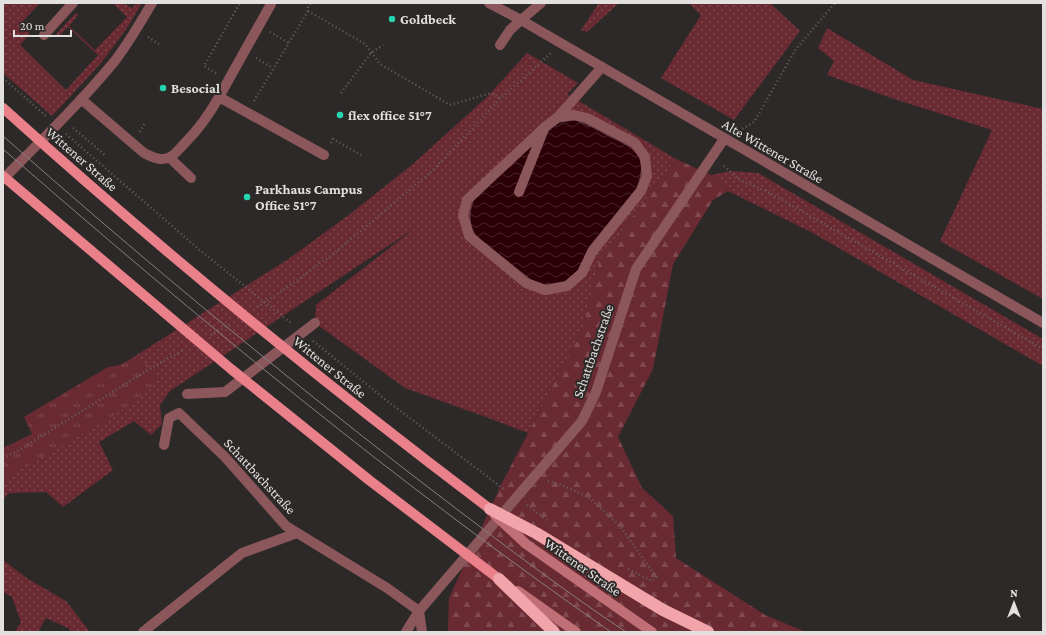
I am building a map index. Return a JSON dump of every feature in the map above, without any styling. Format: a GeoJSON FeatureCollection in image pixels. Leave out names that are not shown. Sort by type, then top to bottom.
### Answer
{"type":"FeatureCollection","features":[{"type":"Feature","properties":{"kind":"highway"},"geometry":{"type":"LineString","coordinates":[[490,509],[536,533],[663,610],[708,632]]}},
{"type":"Feature","properties":{"kind":"highway"},"geometry":{"type":"LineString","coordinates":[[500,579],[554,632]]}},
{"type":"Feature","properties":{"kind":"main road","name":"Wittener Straße"},"geometry":{"type":"LineString","coordinates":[[3,108],[192,274],[339,393],[490,509],[526,544],[652,632]]}},
{"type":"Feature","properties":{"kind":"main road"},"geometry":{"type":"LineString","coordinates":[[3,178],[231,370],[369,480],[500,579],[576,632]]}},
{"type":"Feature","properties":{"kind":"street"},"geometry":{"type":"LineString","coordinates":[[44,35],[73,3]]}},
{"type":"Feature","properties":{"kind":"street"},"geometry":{"type":"LineString","coordinates":[[3,178],[81,99],[114,61],[152,3]]}},
{"type":"Feature","properties":{"kind":"street","name":"Alte Wittener Straße"},"geometry":{"type":"LineString","coordinates":[[489,3],[521,20],[1043,323]]}},
{"type":"Feature","properties":{"kind":"street"},"geometry":{"type":"LineString","coordinates":[[500,45],[510,30],[541,3]]}},
{"type":"Feature","properties":{"kind":"street"},"geometry":{"type":"LineString","coordinates":[[81,99],[144,153],[155,159],[170,158],[195,132],[210,113],[271,4]]}},
{"type":"Feature","properties":{"kind":"street"},"geometry":{"type":"LineString","coordinates":[[558,117],[574,116],[587,118],[635,143],[645,157],[647,176],[641,191],[592,252],[582,273],[567,286],[545,290],[526,283],[469,236],[463,215],[467,200],[546,126],[558,117],[602,67]]}},
{"type":"Feature","properties":{"kind":"street"},"geometry":{"type":"LineString","coordinates":[[219,97],[324,155]]}},
{"type":"Feature","properties":{"kind":"street"},"geometry":{"type":"LineString","coordinates":[[519,192],[546,126]]}},
{"type":"Feature","properties":{"kind":"street","name":"Schattbachstraße"},"geometry":{"type":"LineString","coordinates":[[406,632],[419,611],[582,421],[596,392],[636,269],[724,139]]}},
{"type":"Feature","properties":{"kind":"street"},"geometry":{"type":"LineString","coordinates":[[170,158],[191,178]]}},
{"type":"Feature","properties":{"kind":"street"},"geometry":{"type":"LineString","coordinates":[[187,394],[225,392],[315,323]]}},
{"type":"Feature","properties":{"kind":"street","name":"Schattbachstraße"},"geometry":{"type":"LineString","coordinates":[[164,445],[169,418],[179,412],[225,458],[286,526],[387,588],[419,611]]}},
{"type":"Feature","properties":{"kind":"street"},"geometry":{"type":"LineString","coordinates":[[143,632],[242,553],[297,533]]}},
{"type":"Feature","properties":{"kind":"street"},"geometry":{"type":"LineString","coordinates":[[419,611],[422,632]]}},
{"type":"Feature","properties":{"kind":"path"},"geometry":{"type":"LineString","coordinates":[[212,70],[204,66],[240,3]]}},
{"type":"Feature","properties":{"kind":"path"},"geometry":{"type":"LineString","coordinates":[[243,111],[253,102],[308,11],[308,7],[311,3]]}},
{"type":"Feature","properties":{"kind":"path"},"geometry":{"type":"LineString","coordinates":[[724,139],[754,122],[796,49],[835,3]]}},
{"type":"Feature","properties":{"kind":"path"},"geometry":{"type":"LineString","coordinates":[[308,11],[365,44],[380,64],[450,105],[491,93],[501,98]]}},
{"type":"Feature","properties":{"kind":"path"},"geometry":{"type":"LineString","coordinates":[[258,26],[289,42]]}},
{"type":"Feature","properties":{"kind":"path"},"geometry":{"type":"LineString","coordinates":[[255,308],[278,294],[336,252],[433,170],[501,98],[562,44]]}},
{"type":"Feature","properties":{"kind":"path"},"geometry":{"type":"LineString","coordinates":[[341,93],[371,53],[383,45]]}},
{"type":"Feature","properties":{"kind":"path","name":"Wittener Straße"},"geometry":{"type":"LineString","coordinates":[[3,78],[49,120]]}},
{"type":"Feature","properties":{"kind":"path"},"geometry":{"type":"LineString","coordinates":[[62,118],[105,155]]}},
{"type":"Feature","properties":{"kind":"path","name":"Wittener Straße"},"geometry":{"type":"LineString","coordinates":[[61,130],[202,252],[293,325]]}},
{"type":"Feature","properties":{"kind":"path"},"geometry":{"type":"LineString","coordinates":[[324,155],[333,139],[363,156]]}},
{"type":"Feature","properties":{"kind":"path"},"geometry":{"type":"LineString","coordinates":[[713,156],[738,179],[768,192],[1043,349]]}},
{"type":"Feature","properties":{"kind":"path"},"geometry":{"type":"LineString","coordinates":[[210,335],[236,320]]}},
{"type":"Feature","properties":{"kind":"path","name":"Wittener Straße"},"geometry":{"type":"LineString","coordinates":[[312,340],[386,400],[511,494]]}},
{"type":"Feature","properties":{"kind":"path"},"geometry":{"type":"LineString","coordinates":[[3,458],[19,450],[156,365],[189,347]]}},
{"type":"Feature","properties":{"kind":"path"},"geometry":{"type":"LineString","coordinates":[[534,477],[564,486],[588,497],[620,526],[656,577],[652,581],[627,568]]}},
{"type":"Feature","properties":{"kind":"path","name":"Wittener Straße"},"geometry":{"type":"LineString","coordinates":[[523,502],[552,523]]}},
{"type":"Feature","properties":{"kind":"green space"},"geometry":{"type":"Polygon","coordinates":[[[3,3],[40,3],[20,24],[30,34],[20,45],[66,90],[98,55],[68,27],[58,37],[56,34],[76,13],[78,15],[69,26],[95,50],[127,17],[113,3],[123,3],[132,8],[136,3],[142,3],[127,28],[101,63],[52,116],[3,73],[3,3]]]}},
{"type":"Feature","properties":{"kind":"green space"},"geometry":{"type":"Polygon","coordinates":[[[599,3],[619,3],[587,32],[581,30],[599,3]]]}},
{"type":"Feature","properties":{"kind":"green space"},"geometry":{"type":"Polygon","coordinates":[[[689,3],[770,3],[800,31],[734,120],[661,78],[701,15],[689,3]]]}},
{"type":"Feature","properties":{"kind":"green space"},"geometry":{"type":"Polygon","coordinates":[[[827,28],[913,80],[1043,109],[1043,299],[940,241],[992,130],[894,99],[827,75],[834,61],[818,48],[827,28]]]}},
{"type":"Feature","properties":{"kind":"green space"},"geometry":{"type":"Polygon","coordinates":[[[527,53],[578,83],[567,94],[676,159],[599,262],[583,328],[528,433],[405,388],[315,323],[316,305],[415,228],[170,391],[160,405],[162,424],[151,435],[134,421],[99,442],[113,470],[63,507],[46,492],[9,493],[3,499],[3,474],[152,366],[132,358],[287,260],[350,214],[413,164],[487,97],[527,53]]]}},
{"type":"Feature","properties":{"kind":"green space"},"geometry":{"type":"Polygon","coordinates":[[[676,159],[711,175],[728,191],[713,200],[673,264],[653,369],[618,437],[642,488],[673,516],[676,558],[765,615],[806,632],[448,632],[449,598],[502,483],[583,328],[599,262],[676,159]]]}},
{"type":"Feature","properties":{"kind":"green space"},"geometry":{"type":"Polygon","coordinates":[[[731,171],[758,173],[1043,339],[1043,366],[811,232],[728,191],[711,175],[731,171]]]}},
{"type":"Feature","properties":{"kind":"green space"},"geometry":{"type":"Polygon","coordinates":[[[132,358],[152,366],[159,378],[146,392],[115,415],[3,480],[3,448],[32,434],[24,417],[108,367],[120,365],[132,358]]]}},
{"type":"Feature","properties":{"kind":"green space"},"geometry":{"type":"Polygon","coordinates":[[[3,560],[28,579],[66,601],[90,632],[72,632],[68,628],[46,618],[38,632],[15,632],[21,622],[12,597],[3,592],[3,560]]]}},
{"type":"Feature","properties":{"kind":"water"},"geometry":{"type":"Polygon","coordinates":[[[575,120],[597,129],[633,149],[641,160],[640,177],[637,188],[590,246],[578,271],[565,282],[547,286],[531,280],[477,237],[470,222],[471,206],[475,196],[554,126],[560,122],[575,120]]]}},
{"type":"Feature","properties":{"kind":"tram line"},"geometry":{"type":"LineString","coordinates":[[3,136],[152,265],[304,390],[488,533],[543,574],[626,632]]}},
{"type":"Feature","properties":{"kind":"tram line"},"geometry":{"type":"LineString","coordinates":[[3,149],[150,275],[300,399],[454,518],[611,632]]}},
{"type":"Feature","properties":{"kind":"place","name":"Goldbeck"},"geometry":{"type":"Point","coordinates":[392,19]}},
{"type":"Feature","properties":{"kind":"place","name":"Besocial"},"geometry":{"type":"Point","coordinates":[163,88]}},
{"type":"Feature","properties":{"kind":"place","name":"flex office 51°7"},"geometry":{"type":"Point","coordinates":[340,115]}},
{"type":"Feature","properties":{"kind":"place","name":"Parkhaus Campus Office 51°7"},"geometry":{"type":"Point","coordinates":[247,197]}}]}
